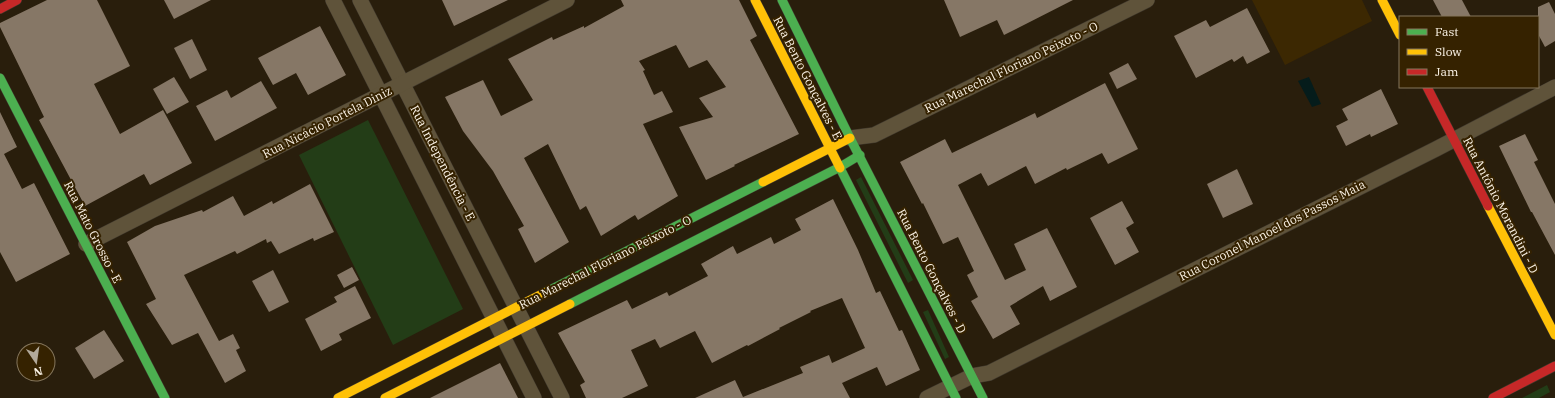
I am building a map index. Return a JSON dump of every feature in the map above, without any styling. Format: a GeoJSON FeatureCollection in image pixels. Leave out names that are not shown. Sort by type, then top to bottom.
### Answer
{"type":"FeatureCollection","features":[{"type":"Feature","properties":{"kind":"street"},"geometry":{"type":"LineString","coordinates":[[0,9],[17,0]]}},
{"type":"Feature","properties":{"kind":"street","name":"Rua Independência - E"},"geometry":{"type":"LineString","coordinates":[[360,0],[562,398]]}},
{"type":"Feature","properties":{"kind":"street","name":"Rua Nicácio Portela Diniz"},"geometry":{"type":"LineString","coordinates":[[86,244],[567,0]]}},
{"type":"Feature","properties":{"kind":"street","name":"Rua Bento Gonçalves - E"},"geometry":{"type":"LineString","coordinates":[[755,0],[840,167]]}},
{"type":"Feature","properties":{"kind":"street","name":"Rua Bento Gonçalves - E"},"geometry":{"type":"LineString","coordinates":[[782,0],[850,138],[860,155]]}},
{"type":"Feature","properties":{"kind":"street","name":"Rua Marechal Floriano Peixoto - O"},"geometry":{"type":"LineString","coordinates":[[385,398],[526,327],[830,147],[850,138],[874,135],[1147,0]]}},
{"type":"Feature","properties":{"kind":"street"},"geometry":{"type":"LineString","coordinates":[[1382,0],[1399,33]]}},
{"type":"Feature","properties":{"kind":"street","name":"Rua Independência - E"},"geometry":{"type":"LineString","coordinates":[[337,1],[381,94],[534,398]]}},
{"type":"Feature","properties":{"kind":"street","name":"Rua Mato Grosso - E"},"geometry":{"type":"LineString","coordinates":[[0,78],[165,398]]}},
{"type":"Feature","properties":{"kind":"street","name":"Rua Coronel Manoel dos Passos Maia"},"geometry":{"type":"LineString","coordinates":[[927,398],[953,392],[972,376],[989,373],[1454,140],[1555,87]]}},
{"type":"Feature","properties":{"kind":"street","name":"Rua Antônio Morandini - D"},"geometry":{"type":"LineString","coordinates":[[1428,88],[1555,334]]}},
{"type":"Feature","properties":{"kind":"street","name":"Rua Marechal Floriano Peixoto - O"},"geometry":{"type":"LineString","coordinates":[[338,398],[516,307],[840,167],[860,155],[874,135]]}},
{"type":"Feature","properties":{"kind":"street","name":"Rua Bento Gonçalves - D"},"geometry":{"type":"LineString","coordinates":[[860,155],[981,394]]}},
{"type":"Feature","properties":{"kind":"street"},"geometry":{"type":"LineString","coordinates":[[840,167],[953,392]]}},
{"type":"Feature","properties":{"kind":"street"},"geometry":{"type":"LineString","coordinates":[[909,305],[931,294]]}},
{"type":"Feature","properties":{"kind":"street"},"geometry":{"type":"LineString","coordinates":[[1493,398],[1555,366]]}},
{"type":"Feature","properties":{"kind":"street"},"geometry":{"type":"LineString","coordinates":[[965,398],[981,394],[989,373]]}},
{"type":"Feature","properties":{"kind":"shaded area"},"geometry":{"type":"Polygon","coordinates":[[[1252,0],[1362,0],[1372,21],[1285,65],[1252,0]]]}},
{"type":"Feature","properties":{"kind":"green space"},"geometry":{"type":"Polygon","coordinates":[[[368,120],[463,309],[393,345],[299,155],[368,120]]]}},
{"type":"Feature","properties":{"kind":"green space"},"geometry":{"type":"Polygon","coordinates":[[[861,177],[913,280],[908,283],[856,180],[861,177]]]}},
{"type":"Feature","properties":{"kind":"green space"},"geometry":{"type":"Polygon","coordinates":[[[928,310],[949,357],[945,359],[923,312],[928,310]]]}},
{"type":"Feature","properties":{"kind":"green space"},"geometry":{"type":"Polygon","coordinates":[[[1547,385],[1550,392],[1539,398],[1522,398],[1547,385]]]}},
{"type":"Feature","properties":{"kind":"water"},"geometry":{"type":"Polygon","coordinates":[[[1309,77],[1321,104],[1312,107],[1298,81],[1309,77]]]}},
{"type":"Feature","properties":{"kind":"building"},"geometry":{"type":"Polygon","coordinates":[[[47,0],[97,0],[130,66],[94,84],[120,134],[163,110],[192,163],[150,185],[144,174],[85,206],[39,120],[44,117],[0,27],[0,23],[47,0]]]}},
{"type":"Feature","properties":{"kind":"building"},"geometry":{"type":"Polygon","coordinates":[[[164,0],[211,0],[174,19],[164,0]]]}},
{"type":"Feature","properties":{"kind":"building"},"geometry":{"type":"Polygon","coordinates":[[[442,0],[508,0],[454,26],[442,0]]]}},
{"type":"Feature","properties":{"kind":"building"},"geometry":{"type":"Polygon","coordinates":[[[621,0],[739,0],[757,36],[750,40],[799,134],[706,180],[679,127],[713,117],[699,98],[726,87],[707,60],[689,68],[676,45],[639,61],[645,70],[643,71],[654,95],[662,91],[673,112],[643,124],[678,196],[638,220],[635,215],[601,236],[586,206],[580,210],[548,144],[524,158],[569,242],[535,263],[518,229],[524,226],[493,171],[463,131],[445,97],[483,80],[501,116],[533,100],[508,59],[552,37],[553,40],[584,26],[584,28],[624,6],[621,0]]]}},
{"type":"Feature","properties":{"kind":"building"},"geometry":{"type":"Polygon","coordinates":[[[944,0],[1073,0],[1004,35],[997,20],[960,37],[944,0]]]}},
{"type":"Feature","properties":{"kind":"building"},"geometry":{"type":"Polygon","coordinates":[[[1433,0],[1462,0],[1470,16],[1441,16],[1433,0]]]}},
{"type":"Feature","properties":{"kind":"building"},"geometry":{"type":"Polygon","coordinates":[[[1549,2],[1555,14],[1555,41],[1545,47],[1539,36],[1538,7],[1549,2]]]}},
{"type":"Feature","properties":{"kind":"building"},"geometry":{"type":"Polygon","coordinates":[[[1247,8],[1270,52],[1247,64],[1243,56],[1234,62],[1232,59],[1196,78],[1174,36],[1206,20],[1210,27],[1247,8]]]}},
{"type":"Feature","properties":{"kind":"building"},"geometry":{"type":"Polygon","coordinates":[[[320,26],[346,75],[308,95],[296,73],[273,85],[258,58],[320,26]]]}},
{"type":"Feature","properties":{"kind":"building"},"geometry":{"type":"Polygon","coordinates":[[[192,39],[207,70],[190,79],[174,48],[192,39]]]}},
{"type":"Feature","properties":{"kind":"building"},"geometry":{"type":"Polygon","coordinates":[[[1128,63],[1137,79],[1117,89],[1109,73],[1128,63]]]}},
{"type":"Feature","properties":{"kind":"building"},"geometry":{"type":"Polygon","coordinates":[[[174,77],[189,102],[167,114],[153,89],[174,77]]]}},
{"type":"Feature","properties":{"kind":"building"},"geometry":{"type":"Polygon","coordinates":[[[261,81],[277,108],[215,141],[196,106],[227,90],[231,98],[261,81]]]}},
{"type":"Feature","properties":{"kind":"building"},"geometry":{"type":"Polygon","coordinates":[[[1105,83],[1138,149],[1108,164],[1102,153],[1067,170],[1066,168],[1035,184],[1026,166],[988,186],[981,173],[958,185],[1005,280],[1026,270],[1014,244],[1047,228],[1077,287],[1050,301],[1043,286],[1010,306],[1020,324],[993,339],[971,301],[978,297],[967,275],[974,271],[958,237],[943,244],[923,203],[922,204],[900,162],[945,139],[952,153],[1035,113],[1037,118],[1105,83]]]}},
{"type":"Feature","properties":{"kind":"building"},"geometry":{"type":"Polygon","coordinates":[[[1381,89],[1398,124],[1371,137],[1370,134],[1346,146],[1336,126],[1348,120],[1342,109],[1381,89]]]}},
{"type":"Feature","properties":{"kind":"building"},"geometry":{"type":"Polygon","coordinates":[[[0,112],[17,147],[4,154],[22,189],[34,183],[70,254],[16,282],[0,252],[0,112]]]}},
{"type":"Feature","properties":{"kind":"building"},"geometry":{"type":"Polygon","coordinates":[[[1525,134],[1538,160],[1534,162],[1555,204],[1555,255],[1531,212],[1499,146],[1525,134]]]}},
{"type":"Feature","properties":{"kind":"building"},"geometry":{"type":"Polygon","coordinates":[[[1237,169],[1253,204],[1223,218],[1207,184],[1237,169]]]}},
{"type":"Feature","properties":{"kind":"building"},"geometry":{"type":"Polygon","coordinates":[[[310,184],[334,232],[314,241],[313,238],[279,254],[271,241],[267,243],[266,239],[237,254],[235,251],[184,275],[219,341],[233,334],[240,348],[236,350],[246,371],[225,383],[198,333],[172,345],[146,304],[156,299],[127,242],[155,226],[202,210],[203,212],[233,196],[244,216],[272,201],[273,204],[310,184]]]}},
{"type":"Feature","properties":{"kind":"building"},"geometry":{"type":"Polygon","coordinates":[[[833,199],[858,250],[876,293],[880,291],[899,331],[902,330],[920,370],[886,386],[877,367],[842,383],[850,398],[695,398],[735,380],[743,397],[803,373],[800,367],[829,355],[832,363],[865,348],[842,298],[810,311],[811,312],[748,346],[747,345],[712,363],[695,331],[660,348],[655,339],[631,350],[648,386],[622,398],[586,398],[580,385],[585,382],[558,333],[627,300],[632,309],[667,292],[669,296],[708,276],[701,264],[733,246],[737,254],[771,237],[774,244],[801,230],[795,219],[833,199]]]}},
{"type":"Feature","properties":{"kind":"building"},"geometry":{"type":"Polygon","coordinates":[[[1122,201],[1134,223],[1126,228],[1139,252],[1115,265],[1090,218],[1122,201]]]}},
{"type":"Feature","properties":{"kind":"building"},"geometry":{"type":"Polygon","coordinates":[[[352,267],[359,280],[344,288],[337,275],[352,267]]]}},
{"type":"Feature","properties":{"kind":"building"},"geometry":{"type":"Polygon","coordinates":[[[273,270],[289,302],[269,312],[252,281],[273,270]]]}},
{"type":"Feature","properties":{"kind":"building"},"geometry":{"type":"Polygon","coordinates":[[[355,286],[371,318],[339,334],[342,340],[321,351],[305,319],[337,302],[334,297],[355,286]]]}},
{"type":"Feature","properties":{"kind":"building"},"geometry":{"type":"Polygon","coordinates":[[[104,330],[124,361],[94,379],[75,348],[104,330]]]}},
{"type":"Feature","properties":{"kind":"building"},"geometry":{"type":"Polygon","coordinates":[[[500,363],[518,398],[430,398],[500,363]]]}},
{"type":"Feature","properties":{"kind":"traffic: fast"},"geometry":{"type":"LineString","coordinates":[[782,0],[850,138],[983,398]]}},
{"type":"Feature","properties":{"kind":"traffic: fast"},"geometry":{"type":"LineString","coordinates":[[0,78],[165,398]]}},
{"type":"Feature","properties":{"kind":"traffic: fast"},"geometry":{"type":"LineString","coordinates":[[570,304],[840,167],[860,155]]}},
{"type":"Feature","properties":{"kind":"traffic: fast"},"geometry":{"type":"LineString","coordinates":[[840,168],[956,398]]}},
{"type":"Feature","properties":{"kind":"traffic: fast"},"geometry":{"type":"LineString","coordinates":[[546,292],[763,182]]}},
{"type":"Feature","properties":{"kind":"traffic: slow"},"geometry":{"type":"LineString","coordinates":[[755,0],[840,168]]}},
{"type":"Feature","properties":{"kind":"traffic: slow"},"geometry":{"type":"LineString","coordinates":[[1382,0],[1399,33]]}},
{"type":"Feature","properties":{"kind":"traffic: slow"},"geometry":{"type":"LineString","coordinates":[[763,182],[850,138]]}},
{"type":"Feature","properties":{"kind":"traffic: slow"},"geometry":{"type":"LineString","coordinates":[[1488,206],[1555,335]]}},
{"type":"Feature","properties":{"kind":"traffic: slow"},"geometry":{"type":"LineString","coordinates":[[338,398],[546,292]]}},
{"type":"Feature","properties":{"kind":"traffic: slow"},"geometry":{"type":"LineString","coordinates":[[385,398],[570,304]]}},
{"type":"Feature","properties":{"kind":"traffic: jam"},"geometry":{"type":"LineString","coordinates":[[0,9],[17,0]]}},
{"type":"Feature","properties":{"kind":"traffic: jam"},"geometry":{"type":"LineString","coordinates":[[1428,88],[1488,206]]}},
{"type":"Feature","properties":{"kind":"traffic: jam"},"geometry":{"type":"LineString","coordinates":[[1493,398],[1555,366]]}}]}
